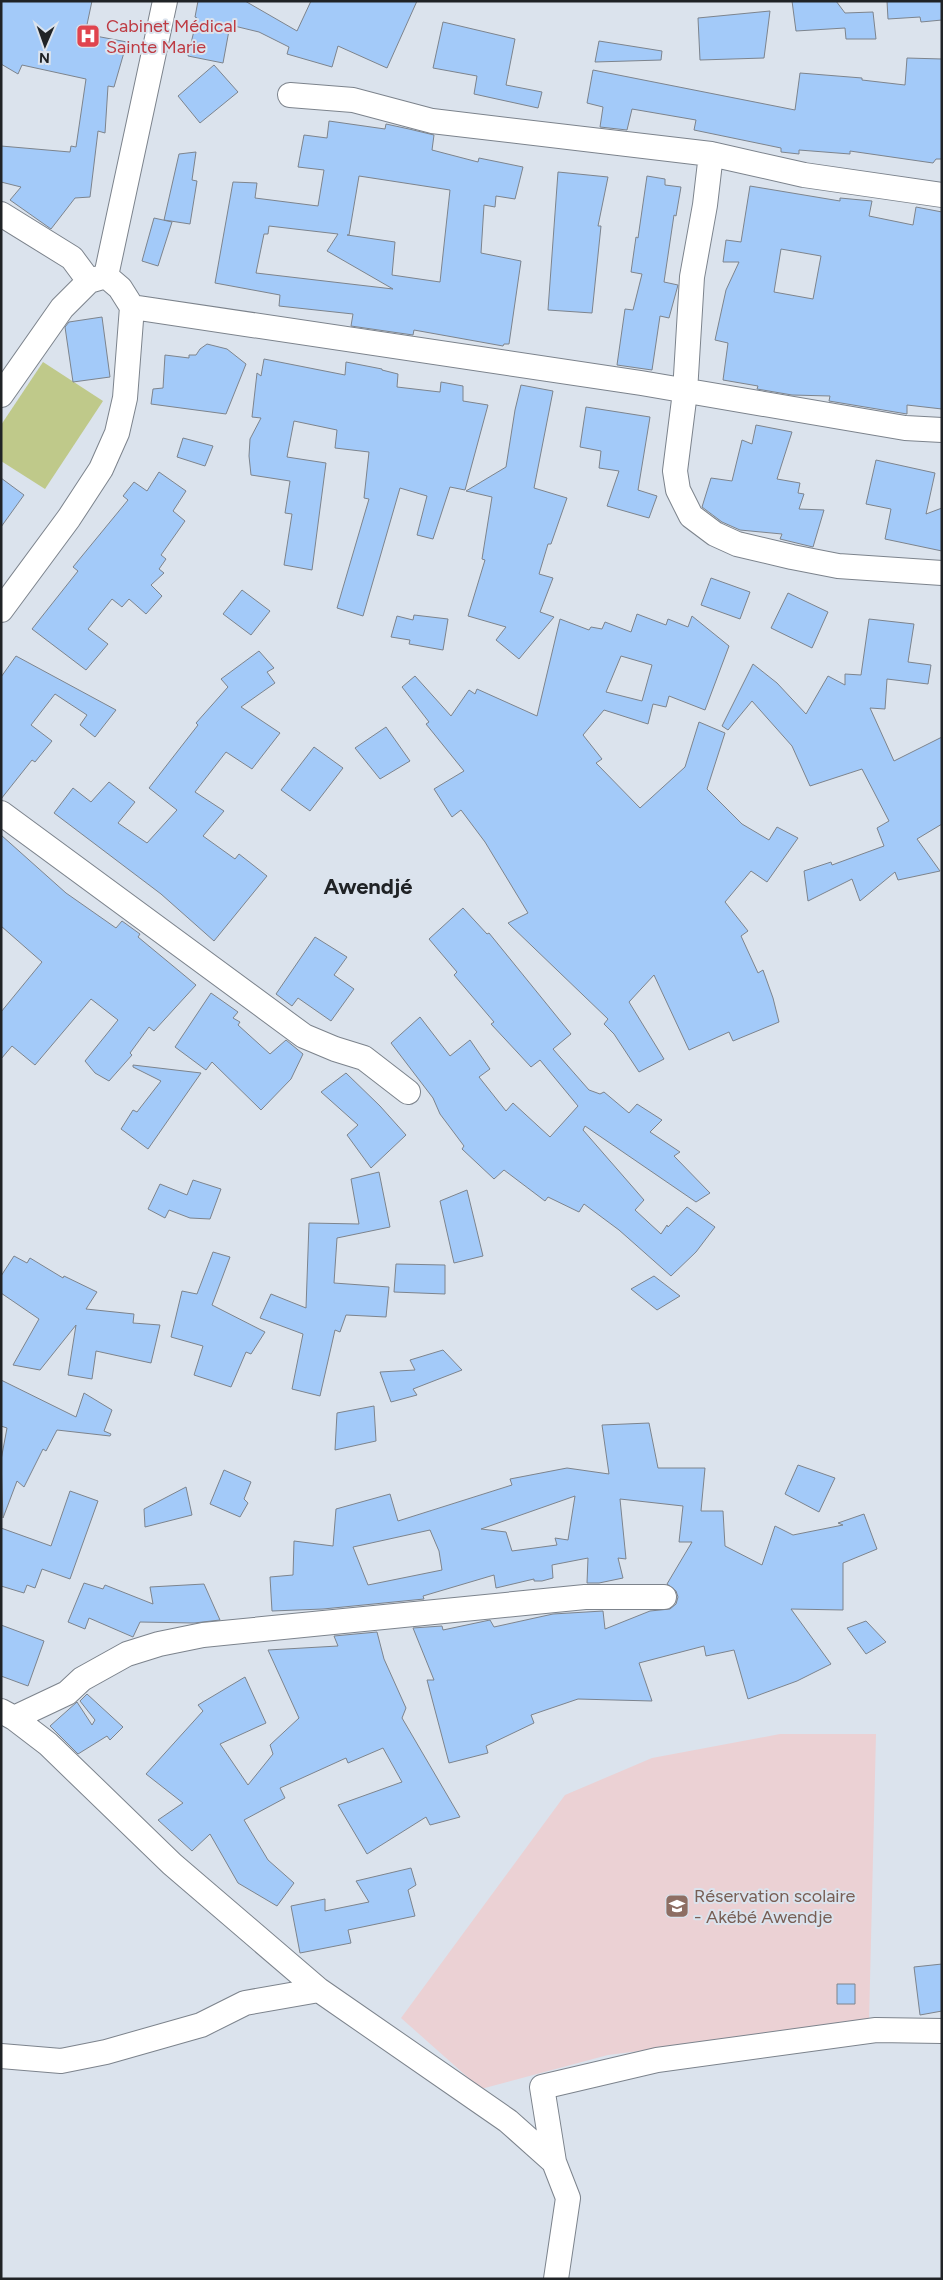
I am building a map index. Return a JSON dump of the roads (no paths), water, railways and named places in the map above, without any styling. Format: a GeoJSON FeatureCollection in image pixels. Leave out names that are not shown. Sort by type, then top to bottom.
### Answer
{"type":"FeatureCollection","features":[{"type":"Feature","properties":{"kind":"street"},"geometry":{"type":"LineString","coordinates":[[1,395],[62,308],[98,278],[165,1]]}},
{"type":"Feature","properties":{"kind":"street"},"geometry":{"type":"LineString","coordinates":[[290,95],[353,100],[432,120],[710,154],[804,175],[942,195]]}},
{"type":"Feature","properties":{"kind":"street"},"geometry":{"type":"LineString","coordinates":[[710,154],[705,205],[692,277],[685,392],[675,471],[678,490],[691,516],[715,534],[737,544],[792,557],[838,566],[942,573]]}},
{"type":"Feature","properties":{"kind":"street"},"geometry":{"type":"LineString","coordinates":[[1,214],[72,258],[98,278],[120,288],[132,307],[125,398],[113,442],[101,469],[69,518],[1,610]]}},
{"type":"Feature","properties":{"kind":"street"},"geometry":{"type":"LineString","coordinates":[[132,307],[549,369],[905,428],[942,430]]}},
{"type":"Feature","properties":{"kind":"street"},"geometry":{"type":"LineString","coordinates":[[1,813],[304,1036],[335,1050],[364,1058],[408,1092]]}},
{"type":"Feature","properties":{"kind":"street"},"geometry":{"type":"LineString","coordinates":[[8,1714],[67,1693],[82,1679],[127,1654],[159,1644],[203,1635],[585,1597],[664,1598]]}},
{"type":"Feature","properties":{"kind":"street"},"geometry":{"type":"LineString","coordinates":[[8,1714],[48,1744],[172,1864],[319,1990],[508,2121],[554,2162]]}},
{"type":"Feature","properties":{"kind":"street"},"geometry":{"type":"LineString","coordinates":[[1,2056],[61,2061],[106,2052],[201,2025],[245,2003],[319,1990]]}},
{"type":"Feature","properties":{"kind":"street"},"geometry":{"type":"LineString","coordinates":[[556,2279],[568,2198],[554,2162],[542,2087],[657,2060],[876,2030],[942,2031]]}},
{"type":"Feature","properties":{"kind":"place","name":"Cabinet Médical Sainte Marie"},"geometry":{"type":"Point","coordinates":[88,36]}},
{"type":"Feature","properties":{"kind":"place","name":"Réservation scolaire - Akébé Awendje"},"geometry":{"type":"Point","coordinates":[677,1906]}},
{"type":"Feature","properties":{"kind":"district","name":"Awendjé"},"geometry":{"type":"Point","coordinates":[368,886]}}]}
